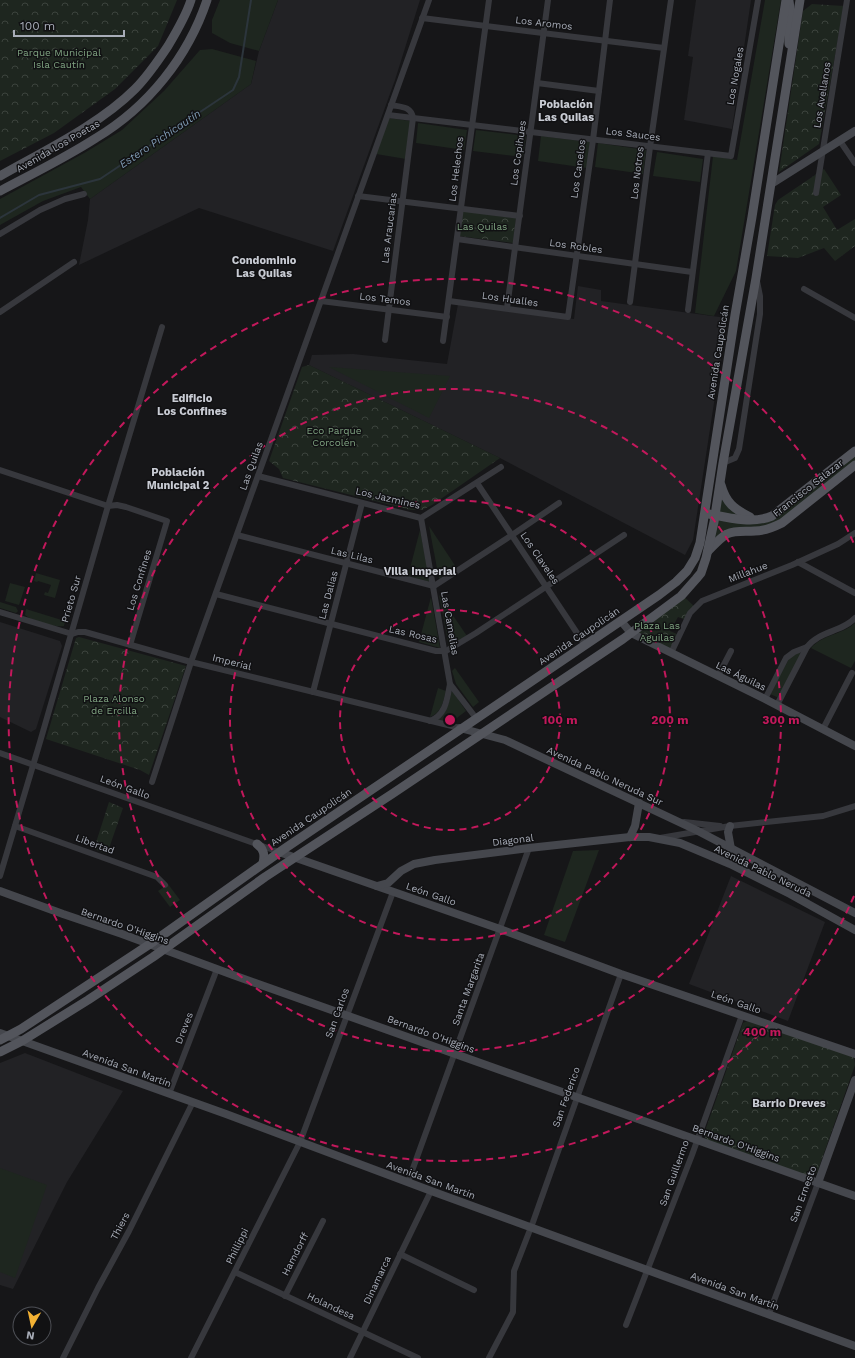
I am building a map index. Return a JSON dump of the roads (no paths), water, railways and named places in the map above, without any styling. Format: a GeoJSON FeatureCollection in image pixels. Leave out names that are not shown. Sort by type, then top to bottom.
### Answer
{"type":"FeatureCollection","features":[{"type":"Feature","properties":{"kind":"main road","name":"Avenida Los Poetas"},"geometry":{"type":"LineString","coordinates":[[0,176],[100,118],[124,99],[144,79],[161,58],[176,33],[191,0]]}},
{"type":"Feature","properties":{"kind":"main road","name":"Avenida Los Poetas"},"geometry":{"type":"LineString","coordinates":[[0,191],[97,138],[138,107],[165,77],[180,55],[193,32],[207,0]]}},
{"type":"Feature","properties":{"kind":"main road"},"geometry":{"type":"LineString","coordinates":[[787,0],[790,14],[789,30],[791,59]]}},
{"type":"Feature","properties":{"kind":"main road","name":"Avenida Caupolicán"},"geometry":{"type":"LineString","coordinates":[[0,1040],[4,1035],[150,944],[279,852],[460,728],[621,621],[676,582],[687,571],[698,550],[787,0]]}},
{"type":"Feature","properties":{"kind":"main road"},"geometry":{"type":"LineString","coordinates":[[0,1052],[22,1041],[88,1000],[164,950],[266,877],[631,633],[686,592],[701,572],[708,551],[715,515],[756,278],[800,0]]}},
{"type":"Feature","properties":{"kind":"main road"},"geometry":{"type":"LineString","coordinates":[[753,213],[760,196],[771,184],[855,131]]}},
{"type":"Feature","properties":{"kind":"main road"},"geometry":{"type":"LineString","coordinates":[[760,164],[765,177],[771,184]]}},
{"type":"Feature","properties":{"kind":"main road"},"geometry":{"type":"LineString","coordinates":[[735,315],[744,325],[746,335]]}},
{"type":"Feature","properties":{"kind":"main road","name":"Francisco Salazar"},"geometry":{"type":"LineString","coordinates":[[704,513],[755,520],[766,518],[778,512],[855,451]]}},
{"type":"Feature","properties":{"kind":"main road","name":"Francisco Salazar"},"geometry":{"type":"LineString","coordinates":[[708,551],[727,534],[740,531],[760,531],[772,528],[782,523],[855,465]]}},
{"type":"Feature","properties":{"kind":"main road"},"geometry":{"type":"LineString","coordinates":[[720,482],[723,493],[732,506],[738,512],[755,520]]}},
{"type":"Feature","properties":{"kind":"main road","name":"Las Águilas"},"geometry":{"type":"LineString","coordinates":[[621,621],[631,633],[777,705],[855,746]]}},
{"type":"Feature","properties":{"kind":"main road"},"geometry":{"type":"LineString","coordinates":[[499,722],[499,731],[505,740]]}},
{"type":"Feature","properties":{"kind":"main road","name":"Avenida Pablo Neruda Sur"},"geometry":{"type":"LineString","coordinates":[[460,728],[505,740],[698,831]]}},
{"type":"Feature","properties":{"kind":"main road"},"geometry":{"type":"LineString","coordinates":[[630,837],[635,826],[639,803]]}},
{"type":"Feature","properties":{"kind":"main road"},"geometry":{"type":"LineString","coordinates":[[730,826],[728,832],[731,849]]}},
{"type":"Feature","properties":{"kind":"main road","name":"Avenida Pablo Neruda"},"geometry":{"type":"LineString","coordinates":[[698,831],[855,913]]}},
{"type":"Feature","properties":{"kind":"main road","name":"Diagonal"},"geometry":{"type":"LineString","coordinates":[[377,886],[388,883],[400,871],[414,864],[529,848],[630,837],[659,838]]}},
{"type":"Feature","properties":{"kind":"main road","name":"Avenida Pablo Neruda"},"geometry":{"type":"LineString","coordinates":[[659,838],[689,846],[730,864],[790,894],[855,930]]}},
{"type":"Feature","properties":{"kind":"main road"},"geometry":{"type":"LineString","coordinates":[[257,844],[264,852],[263,863]]}},
{"type":"Feature","properties":{"kind":"main road","name":"León Gallo"},"geometry":{"type":"LineString","coordinates":[[279,852],[500,929],[621,974],[855,1054]]}},
{"type":"Feature","properties":{"kind":"main road","name":"Bernardo O'Higgins"},"geometry":{"type":"LineString","coordinates":[[0,891],[855,1196]]}},
{"type":"Feature","properties":{"kind":"main road","name":"Avenida San Martín"},"geometry":{"type":"LineString","coordinates":[[4,1035],[193,1102],[855,1346]]}},
{"type":"Feature","properties":{"kind":"main road","name":"San Ernesto"},"geometry":{"type":"LineString","coordinates":[[818,1183],[855,1080]]}},
{"type":"Feature","properties":{"kind":"street","name":"Las Quilas"},"geometry":{"type":"LineString","coordinates":[[152,782],[191,662],[429,0]]}},
{"type":"Feature","properties":{"kind":"street","name":"Los Helechos"},"geometry":{"type":"LineString","coordinates":[[443,341],[489,0]]}},
{"type":"Feature","properties":{"kind":"street","name":"Los Copihues"},"geometry":{"type":"LineString","coordinates":[[507,308],[548,0]]}},
{"type":"Feature","properties":{"kind":"street","name":"Los Canelos"},"geometry":{"type":"LineString","coordinates":[[568,317],[593,140],[610,0]]}},
{"type":"Feature","properties":{"kind":"street","name":"Los Notros"},"geometry":{"type":"LineString","coordinates":[[630,302],[671,0]]}},
{"type":"Feature","properties":{"kind":"street","name":"Los Nogales"},"geometry":{"type":"LineString","coordinates":[[731,156],[758,0]]}},
{"type":"Feature","properties":{"kind":"street","name":"Los Avellanos"},"geometry":{"type":"LineString","coordinates":[[816,193],[847,0]]}},
{"type":"Feature","properties":{"kind":"street","name":"Los Aromos"},"geometry":{"type":"LineString","coordinates":[[422,18],[664,48]]}},
{"type":"Feature","properties":{"kind":"street"},"geometry":{"type":"LineString","coordinates":[[537,83],[599,91]]}},
{"type":"Feature","properties":{"kind":"street"},"geometry":{"type":"LineString","coordinates":[[391,105],[407,108],[412,112],[413,118]]}},
{"type":"Feature","properties":{"kind":"street","name":"Los Sauces"},"geometry":{"type":"LineString","coordinates":[[388,115],[731,156]]}},
{"type":"Feature","properties":{"kind":"street","name":"Las Araucarias"},"geometry":{"type":"LineString","coordinates":[[385,340],[413,118]]}},
{"type":"Feature","properties":{"kind":"street"},"geometry":{"type":"LineString","coordinates":[[840,141],[855,163]]}},
{"type":"Feature","properties":{"kind":"street"},"geometry":{"type":"LineString","coordinates":[[688,310],[708,154]]}},
{"type":"Feature","properties":{"kind":"street"},"geometry":{"type":"LineString","coordinates":[[0,234],[40,210],[66,199],[84,194]]}},
{"type":"Feature","properties":{"kind":"street"},"geometry":{"type":"LineString","coordinates":[[358,196],[520,216]]}},
{"type":"Feature","properties":{"kind":"street","name":"Los Robles"},"geometry":{"type":"LineString","coordinates":[[457,239],[692,272]]}},
{"type":"Feature","properties":{"kind":"street"},"geometry":{"type":"LineString","coordinates":[[0,312],[74,262]]}},
{"type":"Feature","properties":{"kind":"street"},"geometry":{"type":"LineString","coordinates":[[723,463],[734,458],[739,449],[760,318],[760,296],[756,278]]}},
{"type":"Feature","properties":{"kind":"street"},"geometry":{"type":"LineString","coordinates":[[804,289],[855,318]]}},
{"type":"Feature","properties":{"kind":"street","name":"Los Temos"},"geometry":{"type":"LineString","coordinates":[[321,301],[447,317]]}},
{"type":"Feature","properties":{"kind":"street","name":"Los Hualles"},"geometry":{"type":"LineString","coordinates":[[449,301],[568,317]]}},
{"type":"Feature","properties":{"kind":"street","name":"Prieto Sur"},"geometry":{"type":"LineString","coordinates":[[0,876],[162,327]]}},
{"type":"Feature","properties":{"kind":"street","name":"Los Jazmines"},"geometry":{"type":"LineString","coordinates":[[258,476],[421,518],[501,468]]}},
{"type":"Feature","properties":{"kind":"street"},"geometry":{"type":"LineString","coordinates":[[0,470],[108,506]]}},
{"type":"Feature","properties":{"kind":"street","name":"Los Claveles"},"geometry":{"type":"LineString","coordinates":[[477,483],[585,645]]}},
{"type":"Feature","properties":{"kind":"street","name":"Las Dalias"},"geometry":{"type":"LineString","coordinates":[[313,692],[362,503]]}},
{"type":"Feature","properties":{"kind":"street"},"geometry":{"type":"LineString","coordinates":[[434,586],[559,503]]}},
{"type":"Feature","properties":{"kind":"street","name":"Los Confines"},"geometry":{"type":"LineString","coordinates":[[108,506],[117,505],[126,507],[167,521],[130,645]]}},
{"type":"Feature","properties":{"kind":"street","name":"Las Camelias"},"geometry":{"type":"LineString","coordinates":[[421,518],[446,651],[450,684],[442,714],[430,721]]}},
{"type":"Feature","properties":{"kind":"street","name":"Millahue"},"geometry":{"type":"LineString","coordinates":[[671,653],[690,613],[702,600],[798,562],[838,544],[855,533]]}},
{"type":"Feature","properties":{"kind":"street","name":"Las Lilas"},"geometry":{"type":"LineString","coordinates":[[237,535],[434,586]]}},
{"type":"Feature","properties":{"kind":"street","name":"Las Rosas"},"geometry":{"type":"LineString","coordinates":[[216,594],[436,651],[446,651],[547,587],[624,535]]}},
{"type":"Feature","properties":{"kind":"street"},"geometry":{"type":"LineString","coordinates":[[798,562],[855,593]]}},
{"type":"Feature","properties":{"kind":"street","name":"Imperial"},"geometry":{"type":"LineString","coordinates":[[0,612],[72,634],[85,632],[191,662],[460,728]]}},
{"type":"Feature","properties":{"kind":"street"},"geometry":{"type":"LineString","coordinates":[[777,705],[807,646],[815,638],[851,623],[855,618]]}},
{"type":"Feature","properties":{"kind":"street"},"geometry":{"type":"LineString","coordinates":[[765,699],[786,658],[794,652],[807,646]]}},
{"type":"Feature","properties":{"kind":"street"},"geometry":{"type":"LineString","coordinates":[[718,676],[731,651]]}},
{"type":"Feature","properties":{"kind":"street"},"geometry":{"type":"LineString","coordinates":[[823,729],[852,673]]}},
{"type":"Feature","properties":{"kind":"street"},"geometry":{"type":"LineString","coordinates":[[450,684],[476,718]]}},
{"type":"Feature","properties":{"kind":"street","name":"León Gallo"},"geometry":{"type":"LineString","coordinates":[[0,753],[279,852]]}},
{"type":"Feature","properties":{"kind":"street"},"geometry":{"type":"LineString","coordinates":[[659,838],[730,826],[823,816],[855,806]]}},
{"type":"Feature","properties":{"kind":"street"},"geometry":{"type":"LineString","coordinates":[[676,821],[730,826]]}},
{"type":"Feature","properties":{"kind":"street","name":"Libertad"},"geometry":{"type":"LineString","coordinates":[[15,826],[157,877],[165,885]]}},
{"type":"Feature","properties":{"kind":"street","name":"Santa Margarita"},"geometry":{"type":"LineString","coordinates":[[408,1182],[529,848]]}},
{"type":"Feature","properties":{"kind":"street","name":"San Carlos"},"geometry":{"type":"LineString","coordinates":[[300,1142],[393,892]]}},
{"type":"Feature","properties":{"kind":"street","name":"Dreves"},"geometry":{"type":"LineString","coordinates":[[169,1094],[217,969]]}},
{"type":"Feature","properties":{"kind":"street","name":"San Federico"},"geometry":{"type":"LineString","coordinates":[[489,1358],[513,1312],[514,1271],[621,974]]}},
{"type":"Feature","properties":{"kind":"street","name":"San Guillermo"},"geometry":{"type":"LineString","coordinates":[[626,1325],[697,1140],[742,1015]]}},
{"type":"Feature","properties":{"kind":"street","name":"Thiers"},"geometry":{"type":"LineString","coordinates":[[62,1358],[129,1231],[193,1102]]}},
{"type":"Feature","properties":{"kind":"street","name":"Phillippi"},"geometry":{"type":"LineString","coordinates":[[191,1358],[300,1142]]}},
{"type":"Feature","properties":{"kind":"street","name":"San Ernesto"},"geometry":{"type":"LineString","coordinates":[[769,1314],[818,1183]]}},
{"type":"Feature","properties":{"kind":"street","name":"Dinamarca"},"geometry":{"type":"LineString","coordinates":[[350,1358],[431,1191]]}},
{"type":"Feature","properties":{"kind":"street","name":"Hamdorff"},"geometry":{"type":"LineString","coordinates":[[285,1296],[323,1221]]}},
{"type":"Feature","properties":{"kind":"street","name":"Dinamarca"},"geometry":{"type":"LineString","coordinates":[[400,1254],[474,1290]]}},
{"type":"Feature","properties":{"kind":"street","name":"Holandesa"},"geometry":{"type":"LineString","coordinates":[[235,1272],[418,1358]]}},
{"type":"Feature","properties":{"kind":"waterway","name":"Estero Pichicautín"},"geometry":{"type":"LineString","coordinates":[[0,218],[39,195],[100,179],[233,90],[239,77],[251,0]]}},
{"type":"Feature","properties":{"kind":"district","name":"Población Las Quilas"},"geometry":{"type":"Point","coordinates":[566,110]}},
{"type":"Feature","properties":{"kind":"district","name":"Condominio Las Quilas"},"geometry":{"type":"Point","coordinates":[264,266]}},
{"type":"Feature","properties":{"kind":"district","name":"Edificio Los Confines"},"geometry":{"type":"Point","coordinates":[192,404]}},
{"type":"Feature","properties":{"kind":"district","name":"Población Municipal 2"},"geometry":{"type":"Point","coordinates":[178,478]}},
{"type":"Feature","properties":{"kind":"district","name":"Villa Imperial"},"geometry":{"type":"Point","coordinates":[420,571]}},
{"type":"Feature","properties":{"kind":"district","name":"Barrio Dreves"},"geometry":{"type":"Point","coordinates":[789,1103]}},
{"type":"Feature","properties":{"kind":"park label","name":"Parque Municipal Isla Cautín"},"geometry":{"type":"Point","coordinates":[59,58]}},
{"type":"Feature","properties":{"kind":"park label","name":"Eco Parque Corcolén"},"geometry":{"type":"Point","coordinates":[334,436]}},
{"type":"Feature","properties":{"kind":"park label","name":"Plaza Las Aguilas"},"geometry":{"type":"Point","coordinates":[657,630]}},
{"type":"Feature","properties":{"kind":"park label","name":"Plaza Alonso de Ercilla"},"geometry":{"type":"Point","coordinates":[114,704]}}]}
